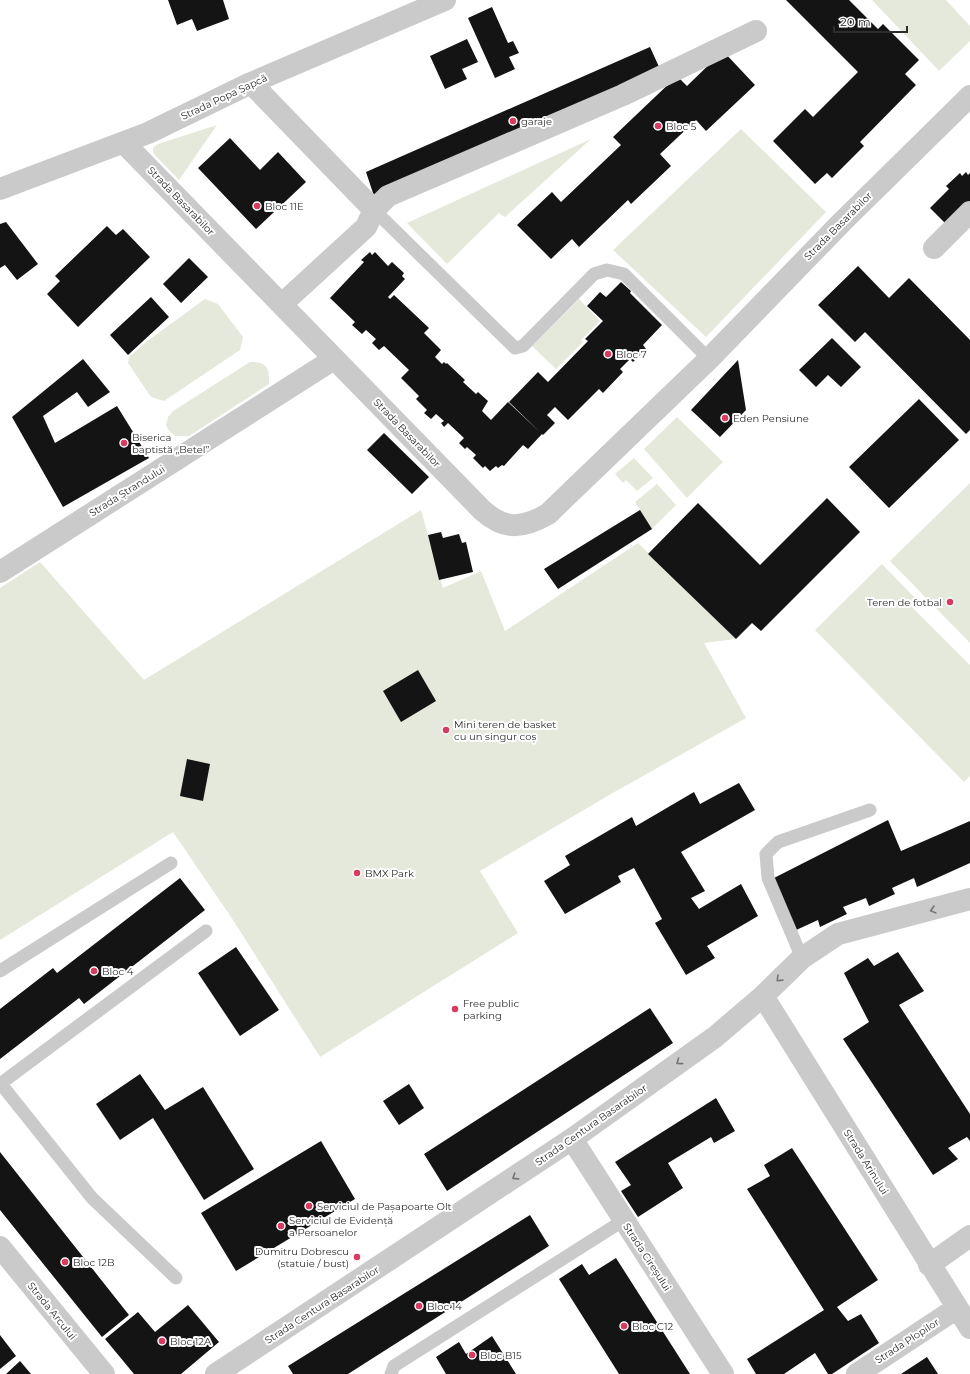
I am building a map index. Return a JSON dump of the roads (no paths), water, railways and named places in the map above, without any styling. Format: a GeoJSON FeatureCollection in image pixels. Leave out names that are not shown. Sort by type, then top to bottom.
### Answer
{"type":"FeatureCollection","features":[{"type":"Feature","properties":{"kind":"street","name":"Strada Popa Șapcă"},"geometry":{"type":"LineString","coordinates":[[0,189],[124,143],[251,83],[446,0]]}},
{"type":"Feature","properties":{"kind":"street"},"geometry":{"type":"LineString","coordinates":[[282,304],[366,227],[374,210],[388,196],[623,95],[756,31]]}},
{"type":"Feature","properties":{"kind":"street"},"geometry":{"type":"LineString","coordinates":[[251,83],[374,210]]}},
{"type":"Feature","properties":{"kind":"street","name":"Strada Basarabilor"},"geometry":{"type":"LineString","coordinates":[[124,143],[482,510],[500,523],[513,526],[526,524],[548,514],[709,359],[842,222],[970,96]]}},
{"type":"Feature","properties":{"kind":"street"},"geometry":{"type":"LineString","coordinates":[[934,248],[970,212]]}},
{"type":"Feature","properties":{"kind":"street","name":"Strada Ștrandului"},"geometry":{"type":"LineString","coordinates":[[0,572],[334,359]]}},
{"type":"Feature","properties":{"kind":"street","name":"Strada Centura Basarabilor"},"geometry":{"type":"LineString","coordinates":[[216,1374],[572,1139],[715,1037],[762,996],[802,958],[838,934],[970,900]]}},
{"type":"Feature","properties":{"kind":"street","name":"Strada Arinului"},"geometry":{"type":"LineString","coordinates":[[762,996],[929,1265],[970,1328]]}},
{"type":"Feature","properties":{"kind":"street","name":"Strada Cireșului"},"geometry":{"type":"LineString","coordinates":[[572,1139],[723,1374]]}},
{"type":"Feature","properties":{"kind":"street"},"geometry":{"type":"LineString","coordinates":[[929,1265],[970,1236]]}},
{"type":"Feature","properties":{"kind":"street","name":"Strada Arcului"},"geometry":{"type":"LineString","coordinates":[[0,1247],[104,1374]]}},
{"type":"Feature","properties":{"kind":"street","name":"Strada Plopilor"},"geometry":{"type":"LineString","coordinates":[[857,1374],[957,1308]]}},
{"type":"Feature","properties":{"kind":"lane"},"geometry":{"type":"LineString","coordinates":[[374,210],[515,348],[523,346],[594,274],[607,270],[624,274],[709,359]]}},
{"type":"Feature","properties":{"kind":"lane"},"geometry":{"type":"LineString","coordinates":[[802,958],[768,878],[766,854],[778,842],[870,810]]}},
{"type":"Feature","properties":{"kind":"lane"},"geometry":{"type":"LineString","coordinates":[[0,971],[171,863]]}},
{"type":"Feature","properties":{"kind":"lane"},"geometry":{"type":"LineString","coordinates":[[176,1278],[92,1198],[1,1084],[206,931]]}},
{"type":"Feature","properties":{"kind":"lane"},"geometry":{"type":"LineString","coordinates":[[391,1374],[394,1366],[624,1220]]}},
{"type":"Feature","properties":{"kind":"place","name":"garaje"},"geometry":{"type":"Point","coordinates":[513,121]}},
{"type":"Feature","properties":{"kind":"place","name":"Bloc 5"},"geometry":{"type":"Point","coordinates":[658,126]}},
{"type":"Feature","properties":{"kind":"place","name":"Bloc 11E"},"geometry":{"type":"Point","coordinates":[257,206]}},
{"type":"Feature","properties":{"kind":"place","name":"Bloc 7"},"geometry":{"type":"Point","coordinates":[608,354]}},
{"type":"Feature","properties":{"kind":"place","name":"Eden Pensiune"},"geometry":{"type":"Point","coordinates":[725,418]}},
{"type":"Feature","properties":{"kind":"place","name":"Biserica baptistă „Betel”"},"geometry":{"type":"Point","coordinates":[124,443]}},
{"type":"Feature","properties":{"kind":"place","name":"Teren de fotbal"},"geometry":{"type":"Point","coordinates":[950,602]}},
{"type":"Feature","properties":{"kind":"place","name":"Mini teren de basket cu un singur coș"},"geometry":{"type":"Point","coordinates":[446,730]}},
{"type":"Feature","properties":{"kind":"place","name":"BMX Park"},"geometry":{"type":"Point","coordinates":[357,873]}},
{"type":"Feature","properties":{"kind":"place","name":"Bloc 4"},"geometry":{"type":"Point","coordinates":[94,971]}},
{"type":"Feature","properties":{"kind":"place","name":"Free public parking"},"geometry":{"type":"Point","coordinates":[455,1009]}},
{"type":"Feature","properties":{"kind":"place","name":"Serviciul de Pașapoarte Olt"},"geometry":{"type":"Point","coordinates":[309,1206]}},
{"type":"Feature","properties":{"kind":"place","name":"Serviciul de Evidență a Persoanelor"},"geometry":{"type":"Point","coordinates":[281,1226]}},
{"type":"Feature","properties":{"kind":"place","name":"Dumitru Dobrescu (statuie / bust)"},"geometry":{"type":"Point","coordinates":[357,1257]}},
{"type":"Feature","properties":{"kind":"place","name":"Bloc 12B"},"geometry":{"type":"Point","coordinates":[65,1262]}},
{"type":"Feature","properties":{"kind":"place","name":"Bloc 14"},"geometry":{"type":"Point","coordinates":[419,1306]}},
{"type":"Feature","properties":{"kind":"place","name":"Bloc C12"},"geometry":{"type":"Point","coordinates":[624,1326]}},
{"type":"Feature","properties":{"kind":"place","name":"Bloc 12A"},"geometry":{"type":"Point","coordinates":[162,1341]}},
{"type":"Feature","properties":{"kind":"place","name":"Bloc B15"},"geometry":{"type":"Point","coordinates":[472,1355]}}]}
